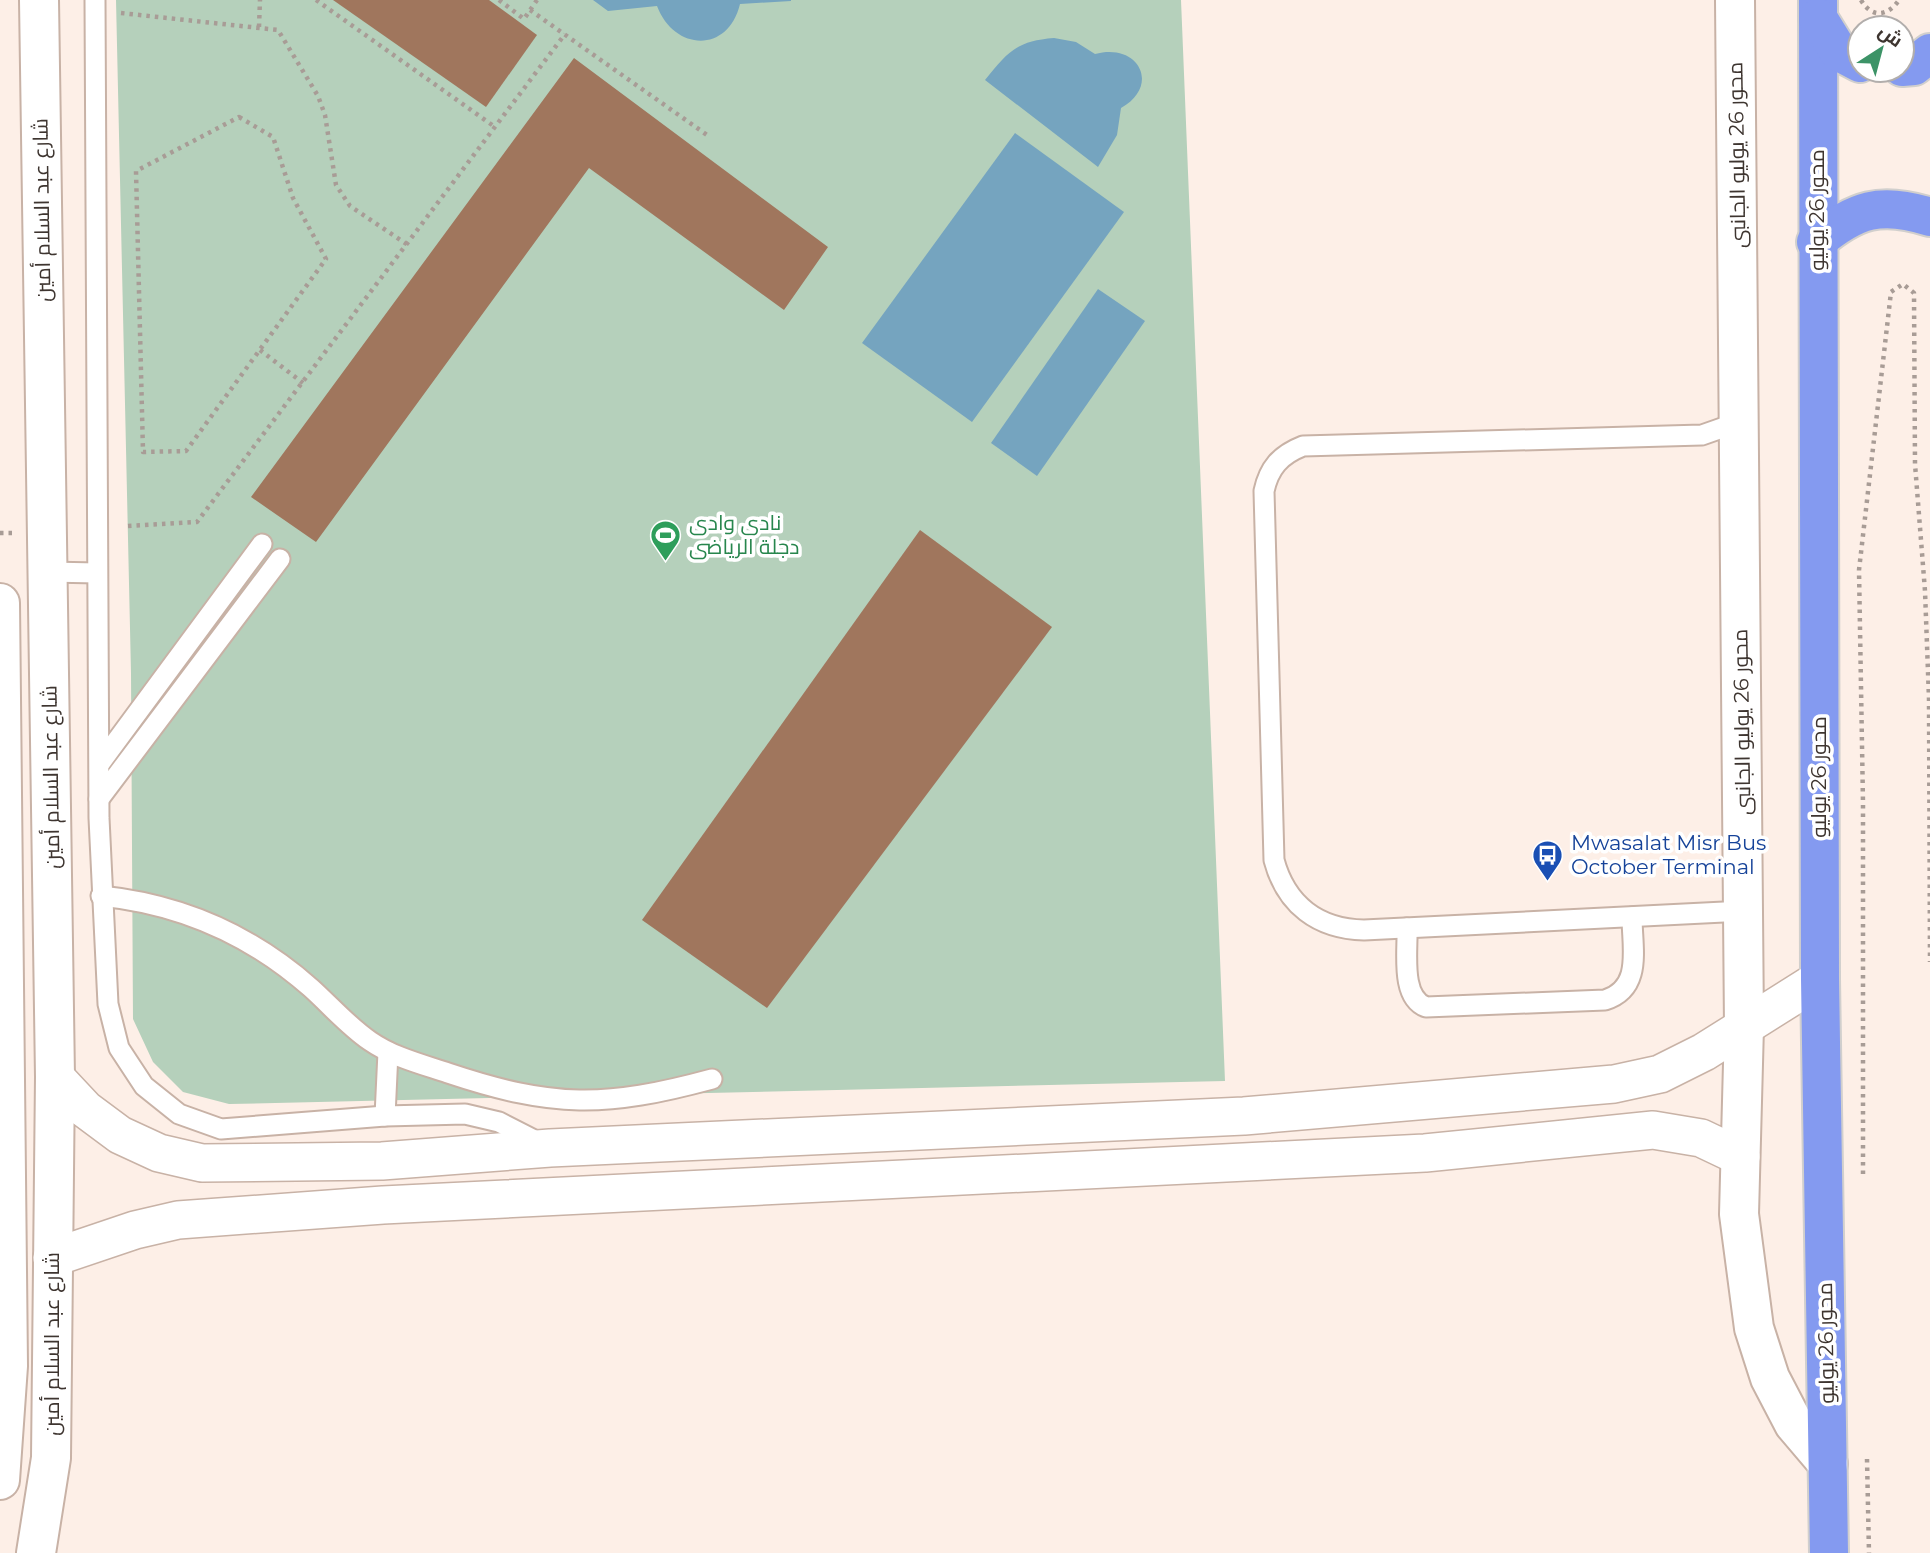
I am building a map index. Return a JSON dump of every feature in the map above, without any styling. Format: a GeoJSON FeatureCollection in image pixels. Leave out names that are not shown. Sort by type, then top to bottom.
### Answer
{"type":"FeatureCollection","features":[{"type":"Feature","properties":{"kind":"highway"},"geometry":{"type":"LineString","coordinates":[[1818,9],[1839,52],[1846,56]]}},
{"type":"Feature","properties":{"kind":"highway","name":"محور 26 يوليو"},"geometry":{"type":"LineString","coordinates":[[1818,9],[1816,242],[1820,979],[1829,1553]]}},
{"type":"Feature","properties":{"kind":"highway"},"geometry":{"type":"LineString","coordinates":[[1916,64],[1930,53]]}},
{"type":"Feature","properties":{"kind":"highway"},"geometry":{"type":"LineString","coordinates":[[1816,242],[1841,221],[1870,209],[1903,208],[1930,217]]}},
{"type":"Feature","properties":{"kind":"street","name":"شارع عبد السلام أمين"},"geometry":{"type":"LineString","coordinates":[[36,1553],[51,1458],[55,1077],[39,0]]}},
{"type":"Feature","properties":{"kind":"street","name":"محور 26 يوليو الجانبى"},"geometry":{"type":"LineString","coordinates":[[1735,0],[1744,911],[1739,1214],[1754,1328],[1770,1378],[1794,1424],[1828,1464]]}},
{"type":"Feature","properties":{"kind":"street"},"geometry":{"type":"LineString","coordinates":[[0,603],[4,1259],[8,1366],[0,1480]]}},
{"type":"Feature","properties":{"kind":"street"},"geometry":{"type":"LineString","coordinates":[[55,1077],[85,1110],[120,1135],[159,1153],[202,1163],[382,1161],[550,1148],[1244,1116],[1614,1084],[1660,1074],[1820,979]]}},
{"type":"Feature","properties":{"kind":"street"},"geometry":{"type":"LineString","coordinates":[[3,1015],[54,1014]]}},
{"type":"Feature","properties":{"kind":"street"},"geometry":{"type":"LineString","coordinates":[[1425,1153],[1428,1100]]}},
{"type":"Feature","properties":{"kind":"street"},"geometry":{"type":"LineString","coordinates":[[4,1259],[52,1258],[135,1230],[178,1220],[383,1205],[1425,1153],[1653,1130],[1701,1138],[1741,1157]]}},
{"type":"Feature","properties":{"kind":"street"},"geometry":{"type":"LineString","coordinates":[[382,1161],[383,1205]]}},
{"type":"Feature","properties":{"kind":"lane"},"geometry":{"type":"LineString","coordinates":[[95,0],[97,573],[101,762],[99,799],[101,896],[112,1026],[130,1068],[160,1101],[179,1114],[221,1129],[384,1115],[465,1114],[499,1122],[550,1148]]}},
{"type":"Feature","properties":{"kind":"lane"},"geometry":{"type":"LineString","coordinates":[[1739,422],[1702,435],[1303,446],[1281,457],[1272,467],[1264,491],[1274,860],[1279,878],[1299,907],[1329,926],[1347,930],[1744,911]]}},
{"type":"Feature","properties":{"kind":"lane"},"geometry":{"type":"LineString","coordinates":[[101,762],[262,544]]}},
{"type":"Feature","properties":{"kind":"lane"},"geometry":{"type":"LineString","coordinates":[[99,799],[280,559]]}},
{"type":"Feature","properties":{"kind":"lane"},"geometry":{"type":"LineString","coordinates":[[48,572],[97,573]]}},
{"type":"Feature","properties":{"kind":"lane"},"geometry":{"type":"LineString","coordinates":[[161,681],[180,695]]}},
{"type":"Feature","properties":{"kind":"lane"},"geometry":{"type":"LineString","coordinates":[[101,896],[158,904],[232,933],[282,965],[357,1032],[388,1052],[491,1087],[538,1098],[618,1100],[659,1093],[712,1079]]}},
{"type":"Feature","properties":{"kind":"lane"},"geometry":{"type":"LineString","coordinates":[[1407,928],[1409,988],[1415,1000],[1426,1007],[1605,1000],[1622,992],[1633,975],[1632,917]]}},
{"type":"Feature","properties":{"kind":"lane"},"geometry":{"type":"LineString","coordinates":[[384,1115],[388,1052]]}},
{"type":"Feature","properties":{"kind":"path"},"geometry":{"type":"LineString","coordinates":[[259,27],[260,0]]}},
{"type":"Feature","properties":{"kind":"path"},"geometry":{"type":"LineString","coordinates":[[316,0],[495,127]]}},
{"type":"Feature","properties":{"kind":"path"},"geometry":{"type":"LineString","coordinates":[[499,0],[524,19],[537,0]]}},
{"type":"Feature","properties":{"kind":"path"},"geometry":{"type":"LineString","coordinates":[[1861,0],[1867,10],[1879,15],[1892,11],[1899,0]]}},
{"type":"Feature","properties":{"kind":"path"},"geometry":{"type":"LineString","coordinates":[[530,10],[707,135]]}},
{"type":"Feature","properties":{"kind":"path"},"geometry":{"type":"LineString","coordinates":[[117,13],[278,30],[318,96],[325,115],[336,185],[350,206],[408,245]]}},
{"type":"Feature","properties":{"kind":"path"},"geometry":{"type":"LineString","coordinates":[[128,526],[197,522],[565,34]]}},
{"type":"Feature","properties":{"kind":"path"},"geometry":{"type":"LineString","coordinates":[[239,117],[273,137],[293,198],[326,260],[260,351],[186,451],[143,452],[136,171],[239,117]]}},
{"type":"Feature","properties":{"kind":"path"},"geometry":{"type":"LineString","coordinates":[[1863,1181],[1863,803],[1859,570],[1891,292],[1903,284],[1914,293],[1914,464],[1926,591],[1930,962]]}},
{"type":"Feature","properties":{"kind":"path"},"geometry":{"type":"LineString","coordinates":[[260,351],[303,383]]}},
{"type":"Feature","properties":{"kind":"path"},"geometry":{"type":"LineString","coordinates":[[1867,1457],[1869,1553]]}},
{"type":"Feature","properties":{"kind":"green space","name":"نادي وادى دجلة الرياضى"},"geometry":{"type":"Polygon","coordinates":[[[116,0],[1181,0],[1225,1081],[229,1104],[183,1092],[153,1062],[133,1019],[131,673],[116,0]]]}},
{"type":"Feature","properties":{"kind":"water"},"geometry":{"type":"Polygon","coordinates":[[[593,0],[791,1],[740,4],[734,20],[724,32],[700,41],[675,32],[657,6],[608,11],[593,0]]]}},
{"type":"Feature","properties":{"kind":"water"},"geometry":{"type":"Polygon","coordinates":[[[1054,38],[1076,42],[1095,54],[1123,54],[1140,68],[1140,89],[1133,99],[1121,108],[1117,135],[1098,167],[985,80],[1007,55],[1022,45],[1054,38]]]}},
{"type":"Feature","properties":{"kind":"water"},"geometry":{"type":"Polygon","coordinates":[[[1015,133],[1124,212],[972,422],[862,343],[1015,133]]]}},
{"type":"Feature","properties":{"kind":"water"},"geometry":{"type":"Polygon","coordinates":[[[1098,289],[1145,321],[1037,476],[991,443],[1098,289]]]}},
{"type":"Feature","properties":{"kind":"building"},"geometry":{"type":"Polygon","coordinates":[[[333,0],[489,0],[537,35],[486,107],[333,0]]]}},
{"type":"Feature","properties":{"kind":"building"},"geometry":{"type":"Polygon","coordinates":[[[574,58],[828,247],[784,310],[589,168],[316,542],[251,497],[574,58]]]}},
{"type":"Feature","properties":{"kind":"building"},"geometry":{"type":"Polygon","coordinates":[[[920,530],[1052,627],[767,1008],[642,920],[920,530]]]}},
{"type":"Feature","properties":{"kind":"place","name":"نادي وادى دجلة الرياضى"},"geometry":{"type":"Point","coordinates":[666,562]}},
{"type":"Feature","properties":{"kind":"place","name":"Mwasalat Misr Bus October Terminal"},"geometry":{"type":"Point","coordinates":[1548,882]}}]}
